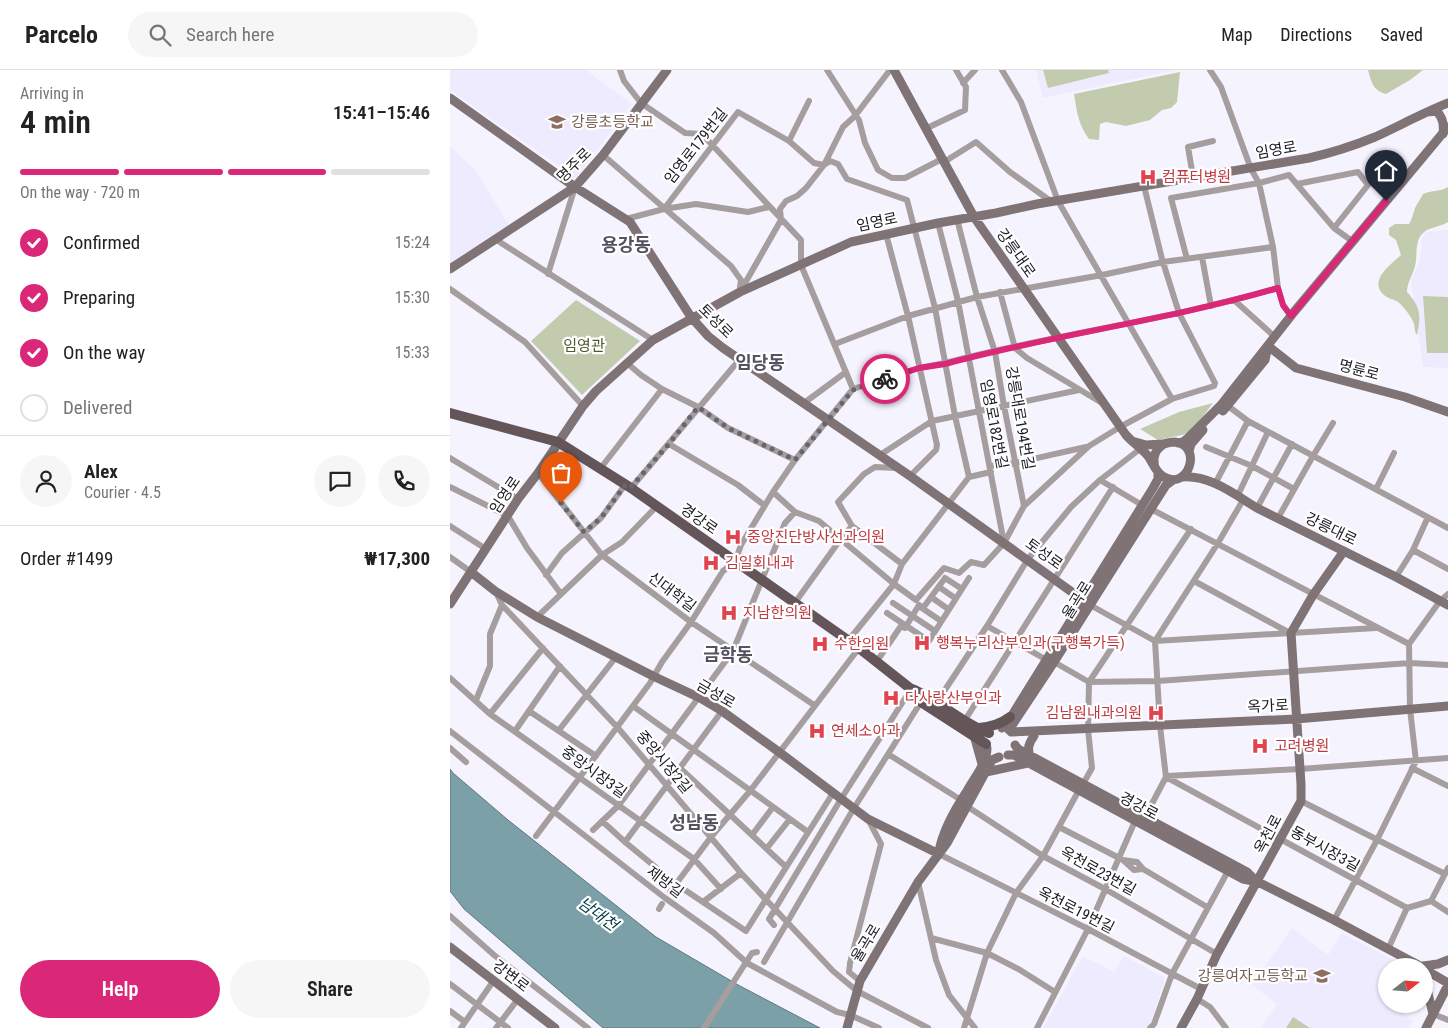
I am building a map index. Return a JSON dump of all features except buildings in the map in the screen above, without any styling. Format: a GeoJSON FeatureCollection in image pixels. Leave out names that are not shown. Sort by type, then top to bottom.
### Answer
{"type":"FeatureCollection","features":[{"type":"Feature","properties":{"kind":"main road","name":"경강로"},"geometry":{"type":"LineString","coordinates":[[450,413],[558,442],[628,487],[877,661],[911,689],[921,702],[976,732],[989,733]]}},
{"type":"Feature","properties":{"kind":"main road","name":"경강로"},"geometry":{"type":"LineString","coordinates":[[911,689],[925,694],[965,720],[987,746]]}},
{"type":"Feature","properties":{"kind":"main road"},"geometry":{"type":"LineString","coordinates":[[976,732],[1015,716]]}},
{"type":"Feature","properties":{"kind":"street"},"geometry":{"type":"LineString","coordinates":[[620,70],[624,81],[642,104],[685,133],[702,134],[801,240],[802,265],[853,390]]}},
{"type":"Feature","properties":{"kind":"street","name":"명주로"},"geometry":{"type":"LineString","coordinates":[[450,269],[575,187],[603,155],[666,70]]}},
{"type":"Feature","properties":{"kind":"street"},"geometry":{"type":"LineString","coordinates":[[827,70],[858,120],[865,143],[878,170],[892,178],[905,178],[976,142],[1010,172],[1055,202]]}},
{"type":"Feature","properties":{"kind":"street"},"geometry":{"type":"LineString","coordinates":[[740,292],[781,220],[780,209],[786,201],[797,196],[824,165],[843,127],[855,116],[892,70]]}},
{"type":"Feature","properties":{"kind":"street","name":"강릉대로"},"geometry":{"type":"LineString","coordinates":[[892,70],[974,217],[1120,427],[1131,441],[1147,455],[1156,470]]}},
{"type":"Feature","properties":{"kind":"street"},"geometry":{"type":"LineString","coordinates":[[925,129],[965,110],[966,87],[956,70]]}},
{"type":"Feature","properties":{"kind":"street"},"geometry":{"type":"LineString","coordinates":[[963,82],[975,70]]}},
{"type":"Feature","properties":{"kind":"street"},"geometry":{"type":"LineString","coordinates":[[1002,70],[1021,102],[1055,202],[1102,275],[1172,399]]}},
{"type":"Feature","properties":{"kind":"street"},"geometry":{"type":"LineString","coordinates":[[1210,70],[1221,87],[1251,169],[1259,183],[1273,247],[1278,288],[1283,305],[1291,316]]}},
{"type":"Feature","properties":{"kind":"street","name":"토성로"},"geometry":{"type":"LineString","coordinates":[[450,98],[575,187],[630,222],[691,317],[708,336],[723,348],[1004,542],[1086,603]]}},
{"type":"Feature","properties":{"kind":"street"},"geometry":{"type":"LineString","coordinates":[[789,141],[809,101]]}},
{"type":"Feature","properties":{"kind":"street","name":"임영로"},"geometry":{"type":"LineString","coordinates":[[450,604],[518,499],[538,473],[582,406],[652,340],[691,317],[740,292],[851,242],[938,222],[1193,177],[1251,169],[1333,152],[1373,137],[1448,103]]}},
{"type":"Feature","properties":{"kind":"street"},"geometry":{"type":"LineString","coordinates":[[1131,441],[1155,445],[1183,442],[1221,405],[1258,356],[1445,130],[1437,111],[1425,112]]}},
{"type":"Feature","properties":{"kind":"street","name":"임영로179번길"},"geometry":{"type":"LineString","coordinates":[[664,209],[738,112],[789,141],[814,162],[824,165],[830,161],[838,164],[848,179],[907,200],[915,228]]}},
{"type":"Feature","properties":{"kind":"street"},"geometry":{"type":"LineString","coordinates":[[1193,177],[1188,148],[1213,141]]}},
{"type":"Feature","properties":{"kind":"street"},"geometry":{"type":"LineString","coordinates":[[603,155],[731,266],[741,280],[740,292]]}},
{"type":"Feature","properties":{"kind":"street"},"geometry":{"type":"LineString","coordinates":[[1297,184],[1358,172],[1368,185],[1334,228]]}},
{"type":"Feature","properties":{"kind":"street"},"geometry":{"type":"LineString","coordinates":[[1187,259],[1171,198],[1259,183],[1289,175],[1334,228],[1352,241]]}},
{"type":"Feature","properties":{"kind":"street"},"geometry":{"type":"LineString","coordinates":[[773,492],[795,512],[818,521],[916,600],[944,568],[959,573],[971,562],[984,565],[1004,542],[1024,506],[1089,446],[1172,399],[1214,386],[1216,383],[1180,313],[1163,262],[1144,186]]}},
{"type":"Feature","properties":{"kind":"street"},"geometry":{"type":"LineString","coordinates":[[548,274],[575,187]]}},
{"type":"Feature","properties":{"kind":"street"},"geometry":{"type":"LineString","coordinates":[[626,219],[664,209],[696,204],[748,212],[769,207]]}},
{"type":"Feature","properties":{"kind":"street","name":"강릉대로194번길"},"geometry":{"type":"LineString","coordinates":[[957,219],[977,297],[995,352],[1024,506]]}},
{"type":"Feature","properties":{"kind":"street","name":"임영로182번길"},"geometry":{"type":"LineString","coordinates":[[938,222],[958,301],[1004,542]]}},
{"type":"Feature","properties":{"kind":"street"},"geometry":{"type":"LineString","coordinates":[[915,228],[935,308],[955,416],[969,477]]}},
{"type":"Feature","properties":{"kind":"street"},"geometry":{"type":"LineString","coordinates":[[886,234],[908,316],[937,445],[936,450],[910,476]]}},
{"type":"Feature","properties":{"kind":"street"},"geometry":{"type":"LineString","coordinates":[[495,239],[652,340]]}},
{"type":"Feature","properties":{"kind":"street"},"geometry":{"type":"LineString","coordinates":[[835,344],[908,316],[958,301],[1163,262],[1273,247]]}},
{"type":"Feature","properties":{"kind":"street"},"geometry":{"type":"LineString","coordinates":[[1202,256],[1211,306]]}},
{"type":"Feature","properties":{"kind":"street"},"geometry":{"type":"LineString","coordinates":[[536,836],[650,683],[652,676],[691,622],[723,571],[734,562],[741,545],[764,505],[795,460],[827,419],[853,390],[919,368],[945,364],[968,357],[1128,322],[1180,313],[1278,288]]}},
{"type":"Feature","properties":{"kind":"street"},"geometry":{"type":"LineString","coordinates":[[450,289],[525,342],[582,406]]}},
{"type":"Feature","properties":{"kind":"street"},"geometry":{"type":"LineString","coordinates":[[1000,292],[1015,348],[1027,358],[1105,404]]}},
{"type":"Feature","properties":{"kind":"street"},"geometry":{"type":"LineString","coordinates":[[1234,300],[1275,337]]}},
{"type":"Feature","properties":{"kind":"street"},"geometry":{"type":"LineString","coordinates":[[1178,478],[1188,472],[1192,444],[1203,430],[1228,406],[1265,360],[1268,346]]}},
{"type":"Feature","properties":{"kind":"street","name":"명륜로"},"geometry":{"type":"LineString","coordinates":[[1268,346],[1296,368],[1405,397],[1448,412]]}},
{"type":"Feature","properties":{"kind":"street"},"geometry":{"type":"LineString","coordinates":[[546,575],[562,553],[601,518],[669,444],[740,359]]}},
{"type":"Feature","properties":{"kind":"street"},"geometry":{"type":"LineString","coordinates":[[627,363],[662,389],[698,407],[728,428],[795,460]]}},
{"type":"Feature","properties":{"kind":"street"},"geometry":{"type":"LineString","coordinates":[[804,403],[846,372]]}},
{"type":"Feature","properties":{"kind":"street"},"geometry":{"type":"LineString","coordinates":[[600,469],[662,389]]}},
{"type":"Feature","properties":{"kind":"street"},"geometry":{"type":"LineString","coordinates":[[880,455],[932,421],[1079,390]]}},
{"type":"Feature","properties":{"kind":"street"},"geometry":{"type":"LineString","coordinates":[[1228,406],[1248,421],[1448,528]]}},
{"type":"Feature","properties":{"kind":"street"},"geometry":{"type":"LineString","coordinates":[[1215,484],[1248,421]]}},
{"type":"Feature","properties":{"kind":"street"},"geometry":{"type":"LineString","coordinates":[[1278,518],[1333,423]]}},
{"type":"Feature","properties":{"kind":"street"},"geometry":{"type":"LineString","coordinates":[[1145,817],[1166,776],[1160,726],[1156,641],[1218,543],[1241,497],[1252,466],[1268,432]]}},
{"type":"Feature","properties":{"kind":"street"},"geometry":{"type":"LineString","coordinates":[[1166,443],[1157,450],[1154,456],[1158,479],[1086,603],[1156,641],[1376,628]]}},
{"type":"Feature","properties":{"kind":"street"},"geometry":{"type":"LineString","coordinates":[[1178,443],[1183,445],[1190,456],[1192,466],[1202,478]]}},
{"type":"Feature","properties":{"kind":"street"},"geometry":{"type":"LineString","coordinates":[[669,444],[738,485],[764,505]]}},
{"type":"Feature","properties":{"kind":"street"},"geometry":{"type":"LineString","coordinates":[[1257,508],[1292,444]]}},
{"type":"Feature","properties":{"kind":"street"},"geometry":{"type":"LineString","coordinates":[[848,641],[894,584],[902,564],[969,477],[990,469],[1089,446]]}},
{"type":"Feature","properties":{"kind":"street"},"geometry":{"type":"LineString","coordinates":[[1206,447],[1252,466],[1294,489]]}},
{"type":"Feature","properties":{"kind":"street"},"geometry":{"type":"LineString","coordinates":[[937,702],[1028,559],[1071,506],[1100,480],[1140,449]]}},
{"type":"Feature","properties":{"kind":"street"},"geometry":{"type":"LineString","coordinates":[[1376,489],[1394,453]]}},
{"type":"Feature","properties":{"kind":"street"},"geometry":{"type":"LineString","coordinates":[[450,458],[518,499]]}},
{"type":"Feature","properties":{"kind":"street"},"geometry":{"type":"LineString","coordinates":[[898,468],[875,467],[864,474],[838,502],[852,526],[902,564]]}},
{"type":"Feature","properties":{"kind":"street"},"geometry":{"type":"LineString","coordinates":[[1156,470],[1162,477],[1202,478]]}},
{"type":"Feature","properties":{"kind":"street","name":"신대학길"},"geometry":{"type":"LineString","coordinates":[[538,473],[602,555],[691,622],[814,705]]}},
{"type":"Feature","properties":{"kind":"street","name":"율곡로"},"geometry":{"type":"LineString","coordinates":[[1010,735],[1015,716],[1086,603],[1151,510],[1166,485],[1178,478]]}},
{"type":"Feature","properties":{"kind":"street","name":"강릉대로"},"geometry":{"type":"LineString","coordinates":[[1202,478],[1444,603]]}},
{"type":"Feature","properties":{"kind":"street"},"geometry":{"type":"LineString","coordinates":[[1100,480],[1142,505]]}},
{"type":"Feature","properties":{"kind":"street"},"geometry":{"type":"LineString","coordinates":[[450,486],[508,516],[546,575],[561,594]]}},
{"type":"Feature","properties":{"kind":"street"},"geometry":{"type":"LineString","coordinates":[[965,720],[1112,487]]}},
{"type":"Feature","properties":{"kind":"street"},"geometry":{"type":"LineString","coordinates":[[537,617],[602,555],[622,542],[656,507]]}},
{"type":"Feature","properties":{"kind":"street"},"geometry":{"type":"LineString","coordinates":[[1151,510],[1218,543],[1313,595],[1409,644]]}},
{"type":"Feature","properties":{"kind":"street"},"geometry":{"type":"LineString","coordinates":[[593,830],[619,805],[733,651],[784,524],[795,512]]}},
{"type":"Feature","properties":{"kind":"street"},"geometry":{"type":"LineString","coordinates":[[1396,577],[1413,550],[1428,517]]}},
{"type":"Feature","properties":{"kind":"street"},"geometry":{"type":"LineString","coordinates":[[450,526],[486,549]]}},
{"type":"Feature","properties":{"kind":"street"},"geometry":{"type":"LineString","coordinates":[[794,604],[852,526]]}},
{"type":"Feature","properties":{"kind":"street"},"geometry":{"type":"LineString","coordinates":[[964,1028],[987,953],[1016,893],[1043,856],[1092,768],[1088,729],[1089,682],[1191,529]]}},
{"type":"Feature","properties":{"kind":"street"},"geometry":{"type":"LineString","coordinates":[[1413,550],[1448,569]]}},
{"type":"Feature","properties":{"kind":"street"},"geometry":{"type":"LineString","coordinates":[[1344,551],[1313,595],[1291,633],[1301,801],[1376,840],[1446,871],[1430,901],[1407,908],[1388,949]]}},
{"type":"Feature","properties":{"kind":"street"},"geometry":{"type":"LineString","coordinates":[[450,558],[471,572]]}},
{"type":"Feature","properties":{"kind":"street","name":"금성로"},"geometry":{"type":"LineString","coordinates":[[471,572],[496,591],[537,617],[652,676],[700,698],[722,711],[868,819],[939,854]]}},
{"type":"Feature","properties":{"kind":"street"},"geometry":{"type":"LineString","coordinates":[[919,606],[923,608],[945,578],[962,589]]}},
{"type":"Feature","properties":{"kind":"street"},"geometry":{"type":"LineString","coordinates":[[887,613],[929,641],[968,578]]}},
{"type":"Feature","properties":{"kind":"street"},"geometry":{"type":"LineString","coordinates":[[1194,581],[1291,633]]}},
{"type":"Feature","properties":{"kind":"street"},"geometry":{"type":"LineString","coordinates":[[938,587],[956,598]]}},
{"type":"Feature","properties":{"kind":"street","name":"중앙시장2길"},"geometry":{"type":"LineString","coordinates":[[496,591],[502,604],[618,728],[741,873],[833,971],[857,991],[928,1028]]}},
{"type":"Feature","properties":{"kind":"street"},"geometry":{"type":"LineString","coordinates":[[900,593],[941,621]]}},
{"type":"Feature","properties":{"kind":"street"},"geometry":{"type":"LineString","coordinates":[[1334,920],[1416,761],[1410,709],[1409,644],[1444,603],[1448,594]]}},
{"type":"Feature","properties":{"kind":"street"},"geometry":{"type":"LineString","coordinates":[[931,597],[948,609]]}},
{"type":"Feature","properties":{"kind":"street"},"geometry":{"type":"LineString","coordinates":[[893,603],[935,631]]}},
{"type":"Feature","properties":{"kind":"street"},"geometry":{"type":"LineString","coordinates":[[476,700],[490,666],[490,634],[502,604]]}},
{"type":"Feature","properties":{"kind":"street"},"geometry":{"type":"LineString","coordinates":[[906,626],[919,606]]}},
{"type":"Feature","properties":{"kind":"street"},"geometry":{"type":"LineString","coordinates":[[877,661],[901,626],[905,628],[906,626]]}},
{"type":"Feature","properties":{"kind":"street"},"geometry":{"type":"LineString","coordinates":[[987,626],[1014,643],[1089,682],[1158,681],[1410,663],[1448,665]]}},
{"type":"Feature","properties":{"kind":"street"},"geometry":{"type":"LineString","coordinates":[[490,714],[543,648]]}},
{"type":"Feature","properties":{"kind":"street"},"geometry":{"type":"LineString","coordinates":[[670,892],[858,648]]}},
{"type":"Feature","properties":{"kind":"street"},"geometry":{"type":"LineString","coordinates":[[559,730],[616,657]]}},
{"type":"Feature","properties":{"kind":"street"},"geometry":{"type":"LineString","coordinates":[[515,730],[560,666]]}},
{"type":"Feature","properties":{"kind":"street","name":"중앙시장3길"},"geometry":{"type":"LineString","coordinates":[[450,678],[490,714],[694,859],[722,889]]}},
{"type":"Feature","properties":{"kind":"street"},"geometry":{"type":"LineString","coordinates":[[774,924],[769,918],[841,799],[911,689]]}},
{"type":"Feature","properties":{"kind":"street"},"geometry":{"type":"LineString","coordinates":[[764,962],[854,808],[921,702]]}},
{"type":"Feature","properties":{"kind":"street"},"geometry":{"type":"LineString","coordinates":[[633,706],[808,832]]}},
{"type":"Feature","properties":{"kind":"street","name":"옥가로"},"geometry":{"type":"LineString","coordinates":[[1010,735],[1081,732],[1088,729],[1296,719],[1448,706]]}},
{"type":"Feature","properties":{"kind":"street"},"geometry":{"type":"LineString","coordinates":[[529,711],[596,756]]}},
{"type":"Feature","properties":{"kind":"street"},"geometry":{"type":"LineString","coordinates":[[625,842],[722,711]]}},
{"type":"Feature","properties":{"kind":"street"},"geometry":{"type":"LineString","coordinates":[[976,732],[984,768],[1029,759],[1028,745],[1032,734],[1015,716]]}},
{"type":"Feature","properties":{"kind":"street"},"geometry":{"type":"LineString","coordinates":[[997,728],[1010,735],[1003,756],[992,754],[987,746],[989,733],[997,728]]}},
{"type":"Feature","properties":{"kind":"street","name":"제방길"},"geometry":{"type":"LineString","coordinates":[[450,731],[665,898],[714,933],[755,969],[837,1012],[850,1015],[880,1028]]}},
{"type":"Feature","properties":{"kind":"street","name":"경강로"},"geometry":{"type":"LineString","coordinates":[[1010,735],[1018,749],[1029,759]]}},
{"type":"Feature","properties":{"kind":"street","name":"율곡로"},"geometry":{"type":"LineString","coordinates":[[848,1028],[860,980],[918,882],[947,843],[968,806],[984,768],[987,746]]}},
{"type":"Feature","properties":{"kind":"street"},"geometry":{"type":"LineString","coordinates":[[450,748],[466,762]]}},
{"type":"Feature","properties":{"kind":"street"},"geometry":{"type":"LineString","coordinates":[[888,754],[961,800]]}},
{"type":"Feature","properties":{"kind":"street","name":"경강로"},"geometry":{"type":"LineString","coordinates":[[1003,756],[1014,755],[1029,759],[1081,787],[1145,817],[1247,872],[1258,882]]}},
{"type":"Feature","properties":{"kind":"street","name":"율곡로"},"geometry":{"type":"LineString","coordinates":[[939,854],[942,838],[961,800],[984,768],[992,760],[1003,756]]}},
{"type":"Feature","properties":{"kind":"street"},"geometry":{"type":"LineString","coordinates":[[1166,776],[1300,769],[1448,758]]}},
{"type":"Feature","properties":{"kind":"street"},"geometry":{"type":"LineString","coordinates":[[680,768],[786,867]]}},
{"type":"Feature","properties":{"kind":"street"},"geometry":{"type":"LineString","coordinates":[[1412,768],[1448,786]]}},
{"type":"Feature","properties":{"kind":"street","name":"동부시장3길"},"geometry":{"type":"LineString","coordinates":[[1166,776],[1407,908]]}},
{"type":"Feature","properties":{"kind":"street","name":"경강로"},"geometry":{"type":"LineString","coordinates":[[1081,787],[1134,821],[1228,871],[1244,879],[1258,882],[1405,958]]}},
{"type":"Feature","properties":{"kind":"street"},"geometry":{"type":"LineString","coordinates":[[602,821],[676,884],[746,931],[833,792]]}},
{"type":"Feature","properties":{"kind":"street","name":"옥천로"},"geometry":{"type":"LineString","coordinates":[[1181,1028],[1197,999],[1217,954],[1301,801]]}},
{"type":"Feature","properties":{"kind":"street","name":"옥천로23번길"},"geometry":{"type":"LineString","coordinates":[[968,806],[1043,856],[1105,889],[1217,954]]}},
{"type":"Feature","properties":{"kind":"street"},"geometry":{"type":"LineString","coordinates":[[752,835],[773,807]]}},
{"type":"Feature","properties":{"kind":"street"},"geometry":{"type":"LineString","coordinates":[[767,848],[790,819]]}},
{"type":"Feature","properties":{"kind":"street"},"geometry":{"type":"LineString","coordinates":[[860,980],[849,972],[850,963],[881,844],[868,819]]}},
{"type":"Feature","properties":{"kind":"street"},"geometry":{"type":"LineString","coordinates":[[1037,1028],[1088,929],[1105,889],[1121,859],[1134,821]]}},
{"type":"Feature","properties":{"kind":"street"},"geometry":{"type":"LineString","coordinates":[[1059,827],[1121,859],[1134,870],[1143,869],[1207,907]]}},
{"type":"Feature","properties":{"kind":"street","name":"옥천로19번길"},"geometry":{"type":"LineString","coordinates":[[939,854],[1088,929],[1201,989]]}},
{"type":"Feature","properties":{"kind":"street"},"geometry":{"type":"LineString","coordinates":[[1150,1028],[1154,1024],[1172,974],[1228,871]]}},
{"type":"Feature","properties":{"kind":"street"},"geometry":{"type":"LineString","coordinates":[[703,902],[741,873]]}},
{"type":"Feature","properties":{"kind":"street"},"geometry":{"type":"LineString","coordinates":[[918,882],[936,960],[949,995],[975,1028]]}},
{"type":"Feature","properties":{"kind":"street"},"geometry":{"type":"LineString","coordinates":[[1430,901],[1448,912]]}},
{"type":"Feature","properties":{"kind":"street"},"geometry":{"type":"LineString","coordinates":[[450,916],[494,955],[588,1028]]}},
{"type":"Feature","properties":{"kind":"street"},"geometry":{"type":"LineString","coordinates":[[931,938],[987,953],[1020,970],[1055,992]]}},
{"type":"Feature","properties":{"kind":"street","name":"강변로"},"geometry":{"type":"LineString","coordinates":[[451,950],[494,980],[555,1028]]}},
{"type":"Feature","properties":{"kind":"street"},"geometry":{"type":"LineString","coordinates":[[704,1028],[752,953],[757,952]]}},
{"type":"Feature","properties":{"kind":"street"},"geometry":{"type":"LineString","coordinates":[[1433,965],[1448,960]]}},
{"type":"Feature","properties":{"kind":"street","name":"경강로"},"geometry":{"type":"LineString","coordinates":[[1433,974],[1448,984]]}},
{"type":"Feature","properties":{"kind":"street"},"geometry":{"type":"LineString","coordinates":[[450,1011],[463,1025],[494,980]]}},
{"type":"Feature","properties":{"kind":"street"},"geometry":{"type":"LineString","coordinates":[[450,984],[478,1004],[498,1025],[508,1028]]}},
{"type":"Feature","properties":{"kind":"street"},"geometry":{"type":"LineString","coordinates":[[1426,1028],[1448,984]]}},
{"type":"Feature","properties":{"kind":"street"},"geometry":{"type":"LineString","coordinates":[[498,1025],[518,999]]}},
{"type":"Feature","properties":{"kind":"street"},"geometry":{"type":"LineString","coordinates":[[1197,999],[1210,1007],[1226,1028]]}},
{"type":"Feature","properties":{"kind":"street"},"geometry":{"type":"LineString","coordinates":[[1433,1014],[1448,1020]]}},
{"type":"Feature","properties":{"kind":"shaded area","name":"강릉초등학교"},"geometry":{"type":"Polygon","coordinates":[[[450,70],[586,70],[632,104],[576,178],[450,90],[450,70]]]}},
{"type":"Feature","properties":{"kind":"shaded area"},"geometry":{"type":"Polygon","coordinates":[[[1036,70],[1176,70],[1043,98],[1036,70]]]}},
{"type":"Feature","properties":{"kind":"shaded area"},"geometry":{"type":"Polygon","coordinates":[[[450,146],[476,171],[509,225],[450,265],[450,146]]]}},
{"type":"Feature","properties":{"kind":"shaded area"},"geometry":{"type":"Polygon","coordinates":[[[1448,230],[1448,368],[1423,367],[1411,280],[1418,265],[1422,247],[1421,241],[1426,232],[1448,230]]]}},
{"type":"Feature","properties":{"kind":"shaded area","name":"강릉여자고등학교"},"geometry":{"type":"Polygon","coordinates":[[[1292,928],[1328,955],[1342,933],[1390,958],[1378,958],[1378,1013],[1403,1013],[1413,1021],[1409,1028],[1261,1028],[1277,1004],[1252,985],[1292,928]]]}},
{"type":"Feature","properties":{"kind":"shaded area"},"geometry":{"type":"Polygon","coordinates":[[[1083,956],[1114,972],[1124,956],[1165,978],[1151,1022],[1145,1028],[1043,1028],[1083,956]]]}},
{"type":"Feature","properties":{"kind":"green space"},"geometry":{"type":"Polygon","coordinates":[[[1043,70],[1108,70],[1109,73],[1048,88],[1043,70]]]}},
{"type":"Feature","properties":{"kind":"green space"},"geometry":{"type":"Polygon","coordinates":[[[1368,70],[1423,70],[1386,94],[1375,88],[1368,70]]]}},
{"type":"Feature","properties":{"kind":"green space"},"geometry":{"type":"Polygon","coordinates":[[[1180,72],[1177,102],[1171,108],[1162,110],[1150,120],[1126,126],[1106,122],[1100,124],[1099,140],[1089,139],[1080,123],[1074,94],[1180,72]]]}},
{"type":"Feature","properties":{"kind":"green space"},"geometry":{"type":"Polygon","coordinates":[[[1448,187],[1448,222],[1428,229],[1420,236],[1417,244],[1416,262],[1408,285],[1407,292],[1415,302],[1419,312],[1417,335],[1413,321],[1405,309],[1398,302],[1386,296],[1380,290],[1378,284],[1382,274],[1401,255],[1396,240],[1389,235],[1389,228],[1395,224],[1409,224],[1423,194],[1448,187]]]}},
{"type":"Feature","properties":{"kind":"green space"},"geometry":{"type":"Polygon","coordinates":[[[1423,296],[1448,297],[1448,353],[1427,353],[1423,296]]]}},
{"type":"Feature","properties":{"kind":"green space","name":"임영관"},"geometry":{"type":"Polygon","coordinates":[[[576,300],[640,341],[582,395],[531,341],[576,300]]]}},
{"type":"Feature","properties":{"kind":"green space"},"geometry":{"type":"Polygon","coordinates":[[[1213,403],[1191,433],[1158,440],[1140,429],[1179,412],[1213,403]]]}},
{"type":"Feature","properties":{"kind":"green space"},"geometry":{"type":"Polygon","coordinates":[[[1293,1017],[1310,1028],[1286,1028],[1293,1017]]]}},
{"type":"Feature","properties":{"kind":"water","name":"남대천"},"geometry":{"type":"Polygon","coordinates":[[[450,769],[508,820],[656,937],[740,986],[820,1028],[603,1028],[464,909],[450,891],[450,769]]]}},
{"type":"Feature","properties":{"kind":"way so far"},"geometry":{"type":"LineString","coordinates":[[561,503],[584,532],[601,518],[625,485],[630,488],[669,444],[698,407],[728,428],[795,460],[827,419],[853,390],[885,379]]}},
{"type":"Feature","properties":{"kind":"place","name":"강릉초등학교"},"geometry":{"type":"Point","coordinates":[557,122]}},
{"type":"Feature","properties":{"kind":"place","name":"컴퓨터병원"},"geometry":{"type":"Point","coordinates":[1148,177]}},
{"type":"Feature","properties":{"kind":"place","name":"중앙진단방사선과의원"},"geometry":{"type":"Point","coordinates":[733,537]}},
{"type":"Feature","properties":{"kind":"place","name":"김일회내과"},"geometry":{"type":"Point","coordinates":[711,563]}},
{"type":"Feature","properties":{"kind":"place","name":"지남한의원"},"geometry":{"type":"Point","coordinates":[729,613]}},
{"type":"Feature","properties":{"kind":"place","name":"행복누리산부인과(구행복가득)"},"geometry":{"type":"Point","coordinates":[922,643]}},
{"type":"Feature","properties":{"kind":"place","name":"수한의원"},"geometry":{"type":"Point","coordinates":[820,644]}},
{"type":"Feature","properties":{"kind":"place","name":"다사랑산부인과"},"geometry":{"type":"Point","coordinates":[891,698]}},
{"type":"Feature","properties":{"kind":"place","name":"김남원내과의원"},"geometry":{"type":"Point","coordinates":[1156,713]}},
{"type":"Feature","properties":{"kind":"place","name":"연세소아과"},"geometry":{"type":"Point","coordinates":[817,731]}},
{"type":"Feature","properties":{"kind":"place","name":"고려병원"},"geometry":{"type":"Point","coordinates":[1260,746]}},
{"type":"Feature","properties":{"kind":"place","name":"강릉여자고등학교"},"geometry":{"type":"Point","coordinates":[1322,976]}},
{"type":"Feature","properties":{"kind":"district","name":"용강동"},"geometry":{"type":"Point","coordinates":[626,244]}},
{"type":"Feature","properties":{"kind":"district","name":"임당동"},"geometry":{"type":"Point","coordinates":[760,362]}},
{"type":"Feature","properties":{"kind":"district","name":"금학동"},"geometry":{"type":"Point","coordinates":[728,654]}},
{"type":"Feature","properties":{"kind":"district","name":"성남동"},"geometry":{"type":"Point","coordinates":[694,822]}},
{"type":"Feature","properties":{"kind":"route"},"geometry":{"type":"LineString","coordinates":[[885,379],[919,368],[945,364],[968,357],[1128,322],[1180,313],[1278,288],[1283,305],[1291,316],[1386,201]]}}]}
